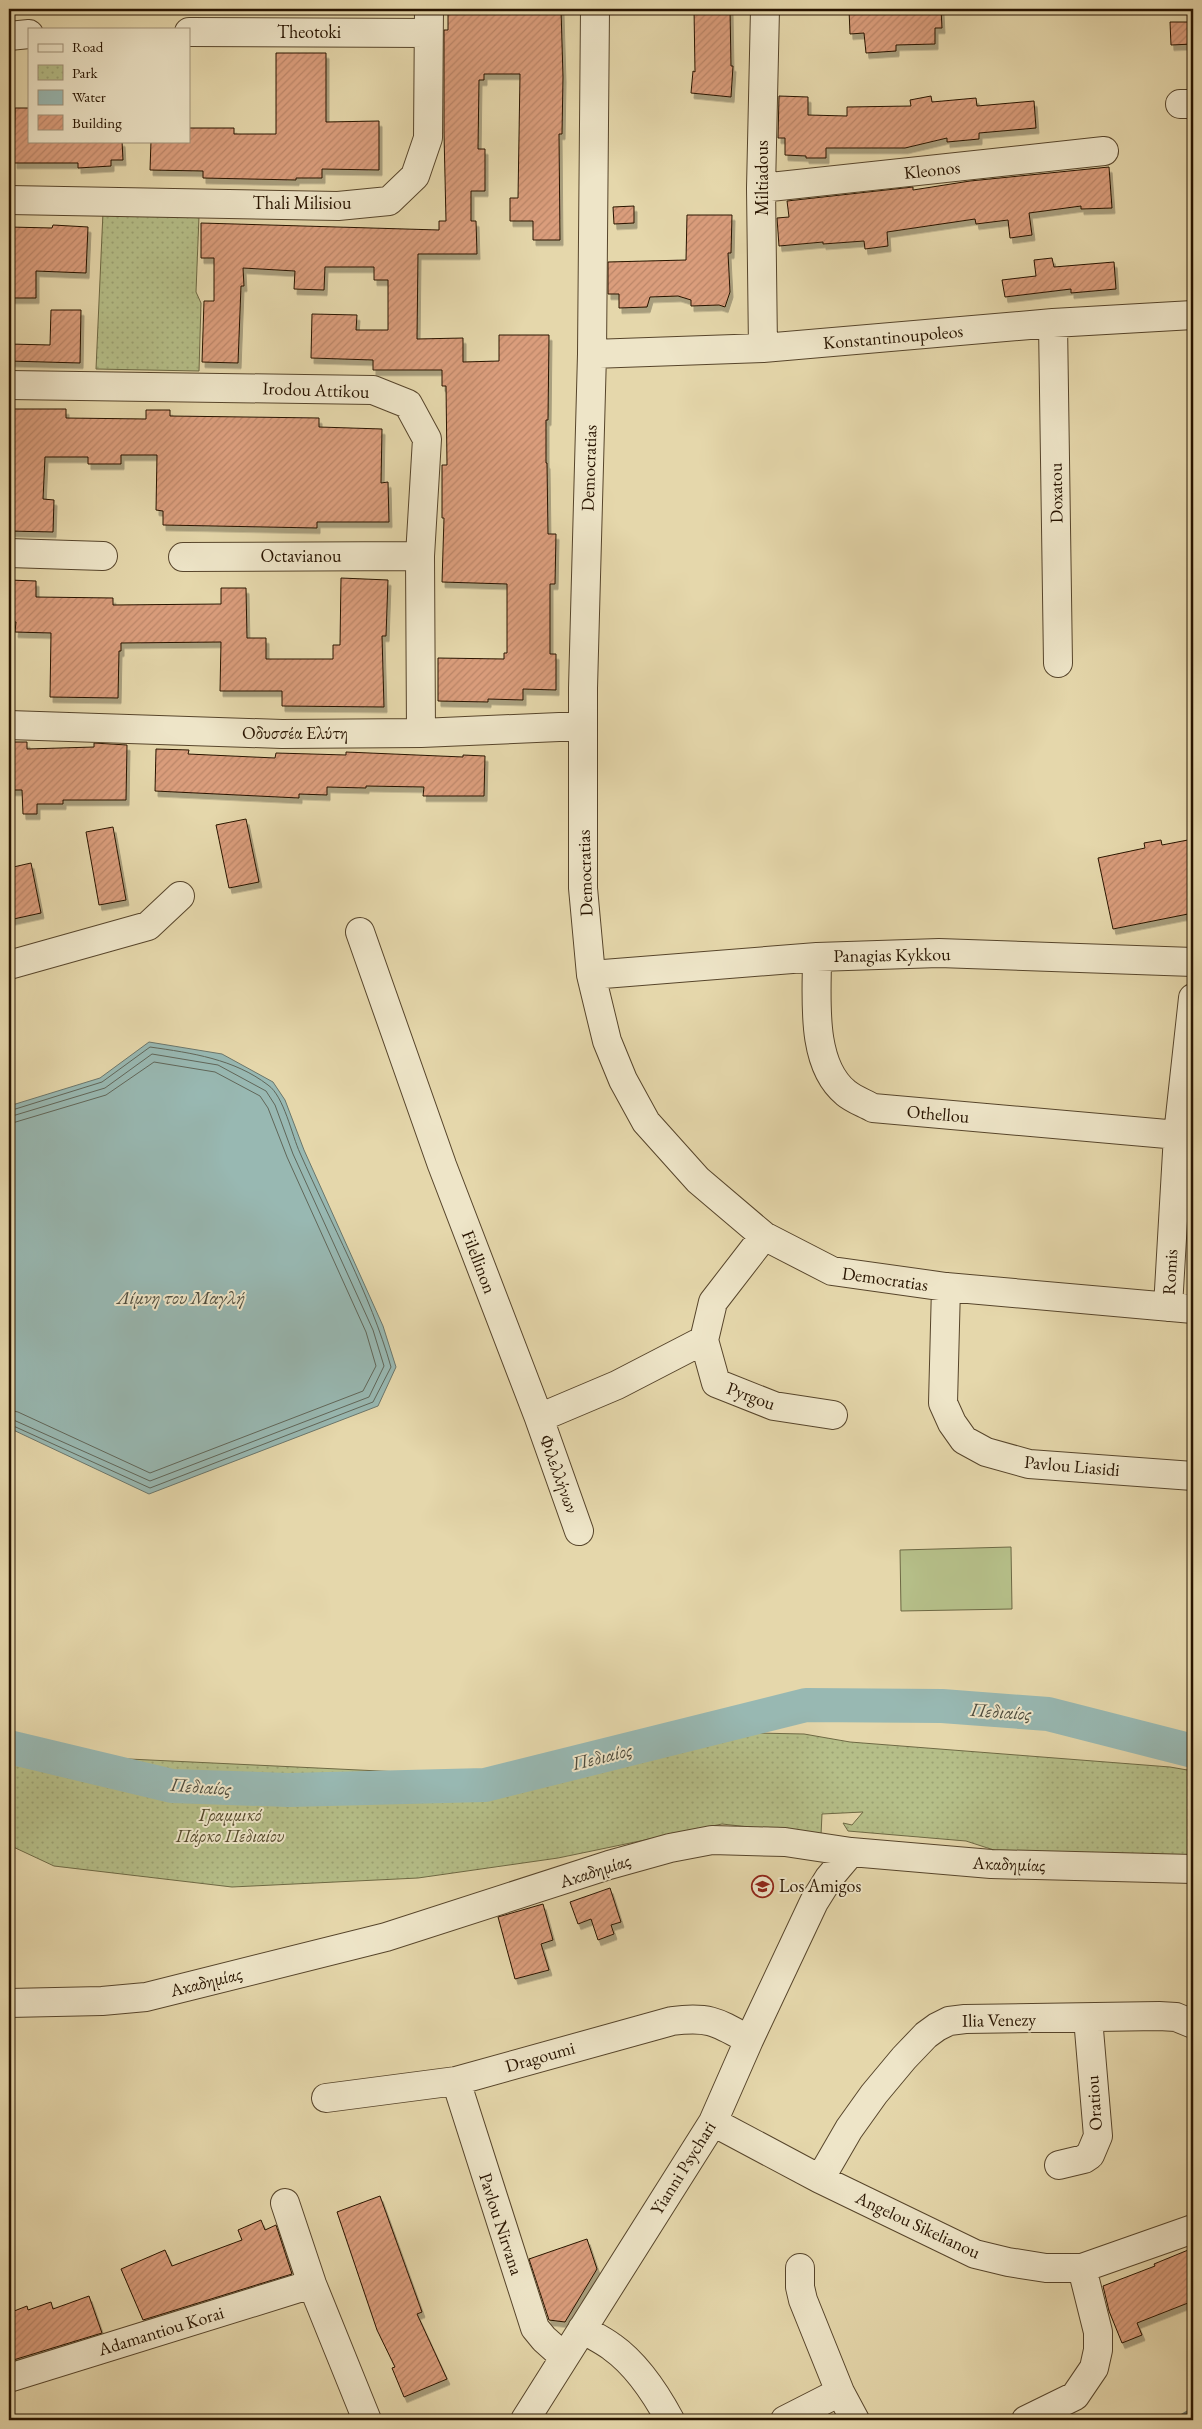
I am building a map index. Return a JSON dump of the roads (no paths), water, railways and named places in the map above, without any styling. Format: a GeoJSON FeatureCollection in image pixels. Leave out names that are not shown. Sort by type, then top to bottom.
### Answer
{"type":"FeatureCollection","features":[{"type":"Feature","properties":{"kind":"street","name":"Democratias"},"geometry":{"type":"LineString","coordinates":[[596,9],[592,354],[582,726],[583,888],[591,975],[607,1041],[623,1080],[646,1122],[698,1180],[764,1236],[832,1272],[946,1287],[1181,1308]]}},
{"type":"Feature","properties":{"kind":"street","name":"Miltiadous"},"geometry":{"type":"LineString","coordinates":[[763,348],[761,188],[765,9]]}},
{"type":"Feature","properties":{"kind":"street","name":"Theotoki"},"geometry":{"type":"LineString","coordinates":[[190,32],[428,21]]}},
{"type":"Feature","properties":{"kind":"street","name":"Thali Milisiou"},"geometry":{"type":"LineString","coordinates":[[9,200],[338,206],[389,201],[415,176],[428,138],[428,21]]}},
{"type":"Feature","properties":{"kind":"street"},"geometry":{"type":"LineString","coordinates":[[9,36],[28,34]]}},
{"type":"Feature","properties":{"kind":"street","name":"Kleonos"},"geometry":{"type":"LineString","coordinates":[[761,188],[1104,152]]}},
{"type":"Feature","properties":{"kind":"street","name":"Konstantinoupoleos"},"geometry":{"type":"LineString","coordinates":[[592,354],[763,348],[1053,324],[1193,315]]}},
{"type":"Feature","properties":{"kind":"street","name":"Doxatou"},"geometry":{"type":"LineString","coordinates":[[1053,324],[1058,664]]}},
{"type":"Feature","properties":{"kind":"street","name":"Irodou Attikou"},"geometry":{"type":"LineString","coordinates":[[9,386],[373,390],[408,404],[427,439],[420,556],[421,733]]}},
{"type":"Feature","properties":{"kind":"street"},"geometry":{"type":"LineString","coordinates":[[9,553],[103,556]]}},
{"type":"Feature","properties":{"kind":"street","name":"Octavianou"},"geometry":{"type":"LineString","coordinates":[[183,557],[420,556]]}},
{"type":"Feature","properties":{"kind":"street","name":"Οδυσσέα Ελύτη"},"geometry":{"type":"LineString","coordinates":[[9,725],[282,734],[421,733],[582,726]]}},
{"type":"Feature","properties":{"kind":"street"},"geometry":{"type":"LineString","coordinates":[[9,964],[148,926],[180,896]]}},
{"type":"Feature","properties":{"kind":"street","name":"Filellinon"},"geometry":{"type":"LineString","coordinates":[[360,932],[442,1165],[539,1418]]}},
{"type":"Feature","properties":{"kind":"street","name":"Panagias Kykkou"},"geometry":{"type":"LineString","coordinates":[[591,975],[817,957],[939,953],[1193,962]]}},
{"type":"Feature","properties":{"kind":"street","name":"Othellou"},"geometry":{"type":"LineString","coordinates":[[817,957],[816,1023],[826,1065],[845,1092],[873,1108],[1178,1135]]}},
{"type":"Feature","properties":{"kind":"street","name":"Romis"},"geometry":{"type":"LineString","coordinates":[[1181,1308],[1178,1135],[1193,998]]}},
{"type":"Feature","properties":{"kind":"street","name":"Pyrgou"},"geometry":{"type":"LineString","coordinates":[[764,1236],[713,1302],[704,1340],[716,1382],[774,1406],[833,1415]]}},
{"type":"Feature","properties":{"kind":"street","name":"Pavlou Liasidi"},"geometry":{"type":"LineString","coordinates":[[946,1287],[943,1403],[952,1423],[964,1440],[986,1452],[1029,1464],[1193,1476]]}},
{"type":"Feature","properties":{"kind":"street"},"geometry":{"type":"LineString","coordinates":[[539,1418],[617,1385],[704,1340]]}},
{"type":"Feature","properties":{"kind":"street","name":"Φιλελλήνων"},"geometry":{"type":"LineString","coordinates":[[539,1418],[579,1531]]}},
{"type":"Feature","properties":{"kind":"street","name":"Ακαδημίας"},"geometry":{"type":"LineString","coordinates":[[9,2003],[102,2001],[146,1997],[386,1937],[609,1865],[670,1848],[712,1840],[785,1842],[851,1852],[991,1864],[1193,1869]]}},
{"type":"Feature","properties":{"kind":"street","name":"Yianni Psychari"},"geometry":{"type":"LineString","coordinates":[[811,1845],[817,1870],[814,1902]]}},
{"type":"Feature","properties":{"kind":"street","name":"Yianni Psychari"},"geometry":{"type":"LineString","coordinates":[[524,2420],[712,2122],[748,2040],[814,1902],[829,1878],[851,1852]]}},
{"type":"Feature","properties":{"kind":"street","name":"Ilia Venezy"},"geometry":{"type":"LineString","coordinates":[[820,2178],[849,2129],[874,2094],[926,2035],[949,2021],[965,2019],[1159,2016],[1176,2018],[1193,2024]]}},
{"type":"Feature","properties":{"kind":"street","name":"Oratiou"},"geometry":{"type":"LineString","coordinates":[[1059,2165],[1084,2159],[1090,2154],[1098,2136],[1088,2018]]}},
{"type":"Feature","properties":{"kind":"street","name":"Dragoumi"},"geometry":{"type":"LineString","coordinates":[[326,2098],[456,2081],[680,2020],[707,2019],[748,2040]]}},
{"type":"Feature","properties":{"kind":"street","name":"Pavlou Nirvana"},"geometry":{"type":"LineString","coordinates":[[456,2081],[536,2328],[544,2339],[564,2356]]}},
{"type":"Feature","properties":{"kind":"street","name":"Angelou Sikelianou"},"geometry":{"type":"LineString","coordinates":[[712,2122],[820,2178],[975,2254],[1008,2262],[1046,2268],[1082,2268],[1193,2229]]}},
{"type":"Feature","properties":{"kind":"street"},"geometry":{"type":"LineString","coordinates":[[285,2203],[312,2284],[366,2420]]}},
{"type":"Feature","properties":{"kind":"street"},"geometry":{"type":"LineString","coordinates":[[800,2268],[800,2287],[803,2300],[840,2392],[855,2420]]}},
{"type":"Feature","properties":{"kind":"street"},"geometry":{"type":"LineString","coordinates":[[1026,2420],[1075,2396],[1094,2368],[1098,2350],[1098,2332],[1082,2268]]}},
{"type":"Feature","properties":{"kind":"street","name":"Adamantiou Korai"},"geometry":{"type":"LineString","coordinates":[[9,2378],[312,2284]]}},
{"type":"Feature","properties":{"kind":"street"},"geometry":{"type":"LineString","coordinates":[[582,2329],[613,2347],[628,2361],[644,2380],[670,2420]]}},
{"type":"Feature","properties":{"kind":"street"},"geometry":{"type":"LineString","coordinates":[[785,2420],[840,2392]]}},
{"type":"Feature","properties":{"kind":"water","name":"Λίμνη του Μαγλή"},"geometry":{"type":"Polygon","coordinates":[[[149,1042],[222,1054],[273,1082],[285,1100],[304,1150],[383,1326],[396,1367],[378,1406],[149,1494],[9,1428],[9,1106],[100,1078],[149,1042]]]}},
{"type":"Feature","properties":{"kind":"waterway","name":"Πεδιαίος"},"geometry":{"type":"LineString","coordinates":[[9,1747],[172,1786],[289,1790],[485,1785],[806,1705],[942,1706],[1048,1714],[1193,1751]]}},
{"type":"Feature","properties":{"kind":"waterway"},"geometry":{"type":"LineString","coordinates":[[1176,2420],[1193,2410]]}},
{"type":"Feature","properties":{"kind":"place","name":"Los Amigos"},"geometry":{"type":"Point","coordinates":[763,1886]}},
{"type":"Feature","properties":{"kind":"park label","name":"Γραμμικό Πάρκο Πεδιαίου"},"geometry":{"type":"Point","coordinates":[230,1825]}}]}
